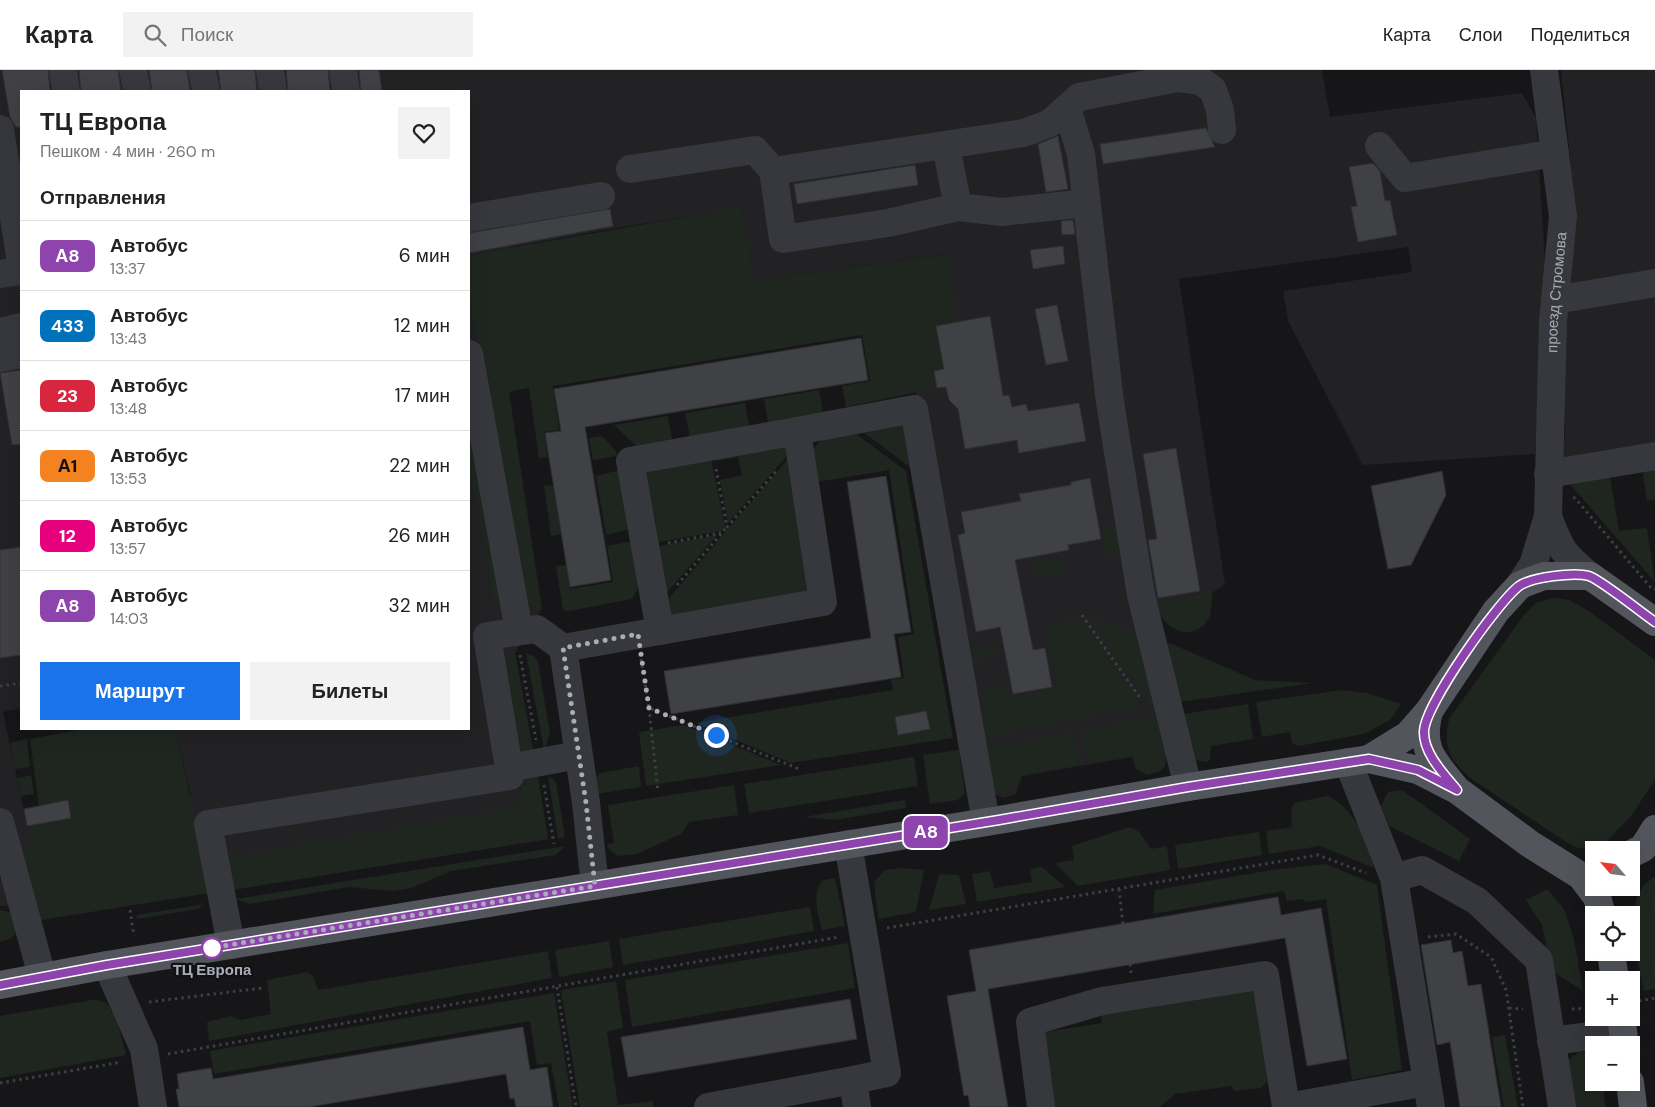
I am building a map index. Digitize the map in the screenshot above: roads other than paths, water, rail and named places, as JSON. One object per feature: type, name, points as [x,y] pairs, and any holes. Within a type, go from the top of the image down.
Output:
[{"type":"main road","points":[[1358,761],[1408,735],[1429,711],[1496,611],[1520,585],[1544,576],[1590,576],[1655,622]]},
{"type":"main road","points":[[1429,711],[1424,732],[1430,752],[1436,766],[1457,790]]},
{"type":"main road","points":[[0,984],[231,944],[986,822],[1188,787],[1358,761],[1418,770],[1457,790],[1530,844],[1581,876],[1597,896],[1600,906]]},
{"type":"main road","points":[[1640,850],[1643,848],[1655,829]]},
{"type":"main road","points":[[1530,844],[1585,862]]},
{"type":"main road","points":[[1631,1091],[1633,1107]]},
{"type":"street","points":[[63,70],[66,90]]},
{"type":"street","points":[[134,70],[137,90]]},
{"type":"street","points":[[202,70],[206,90]]},
{"type":"street","points":[[270,70],[273,90]]},
{"type":"street","points":[[343,70],[346,90]]},
{"type":"street","name":"проезд Стромова","points":[[1544,70],[1563,216],[1554,300],[1548,510]]},
{"type":"street","points":[[773,171],[1024,133],[1050,123],[1079,97],[1178,78],[1201,81],[1213,90],[1220,110],[1222,130]]},
{"type":"street","points":[[1068,108],[1081,154],[1110,402],[1141,596],[1171,709],[1188,787]]},
{"type":"street","points":[[0,129],[20,256]]},
{"type":"street","points":[[946,146],[958,207]]},
{"type":"street","points":[[1379,146],[1405,178],[1555,153]]},
{"type":"street","points":[[630,169],[755,150],[773,171],[783,239],[888,223],[958,207],[1002,212],[1086,203]]},
{"type":"street","points":[[470,218],[601,196]]},
{"type":"street","points":[[0,274],[20,271]]},
{"type":"street","points":[[1554,300],[1655,283]]},
{"type":"street","points":[[0,332],[20,327]]},
{"type":"street","points":[[0,358],[20,354]]},
{"type":"street","points":[[470,360],[519,630]]},
{"type":"street","points":[[651,625],[646,547],[630,461],[711,447],[798,438],[914,409],[986,822]]},
{"type":"street","points":[[563,648],[651,625],[824,602],[798,438]]},
{"type":"street","points":[[1548,474],[1655,456]]},
{"type":"street","points":[[1548,510],[1558,546],[1570,560],[1590,576]]},
{"type":"street","points":[[1520,585],[1533,565],[1548,510]]},
{"type":"street","points":[[231,944],[208,824],[510,776],[487,636],[519,630],[537,629],[563,648],[595,886]]},
{"type":"street","points":[[509,768],[578,755]]},
{"type":"street","points":[[1041,1107],[1030,1022],[1102,1001],[1265,975],[1286,1107],[1429,1094],[1394,878],[1358,761]]},
{"type":"street","points":[[1,831],[10,893],[42,976]]},
{"type":"street","points":[[708,1107],[887,1073],[848,844]]},
{"type":"street","points":[[1394,878],[1422,870],[1477,901],[1540,960],[1562,1107]]},
{"type":"street","points":[[107,965],[144,1049],[153,1107]]},
{"type":"street","points":[[1551,1041],[1623,1031]]},
{"type":"street","points":[[853,1080],[857,1107]]},
{"type":"place","name":"ТЦ Европа","points":[[212,948]]}]
